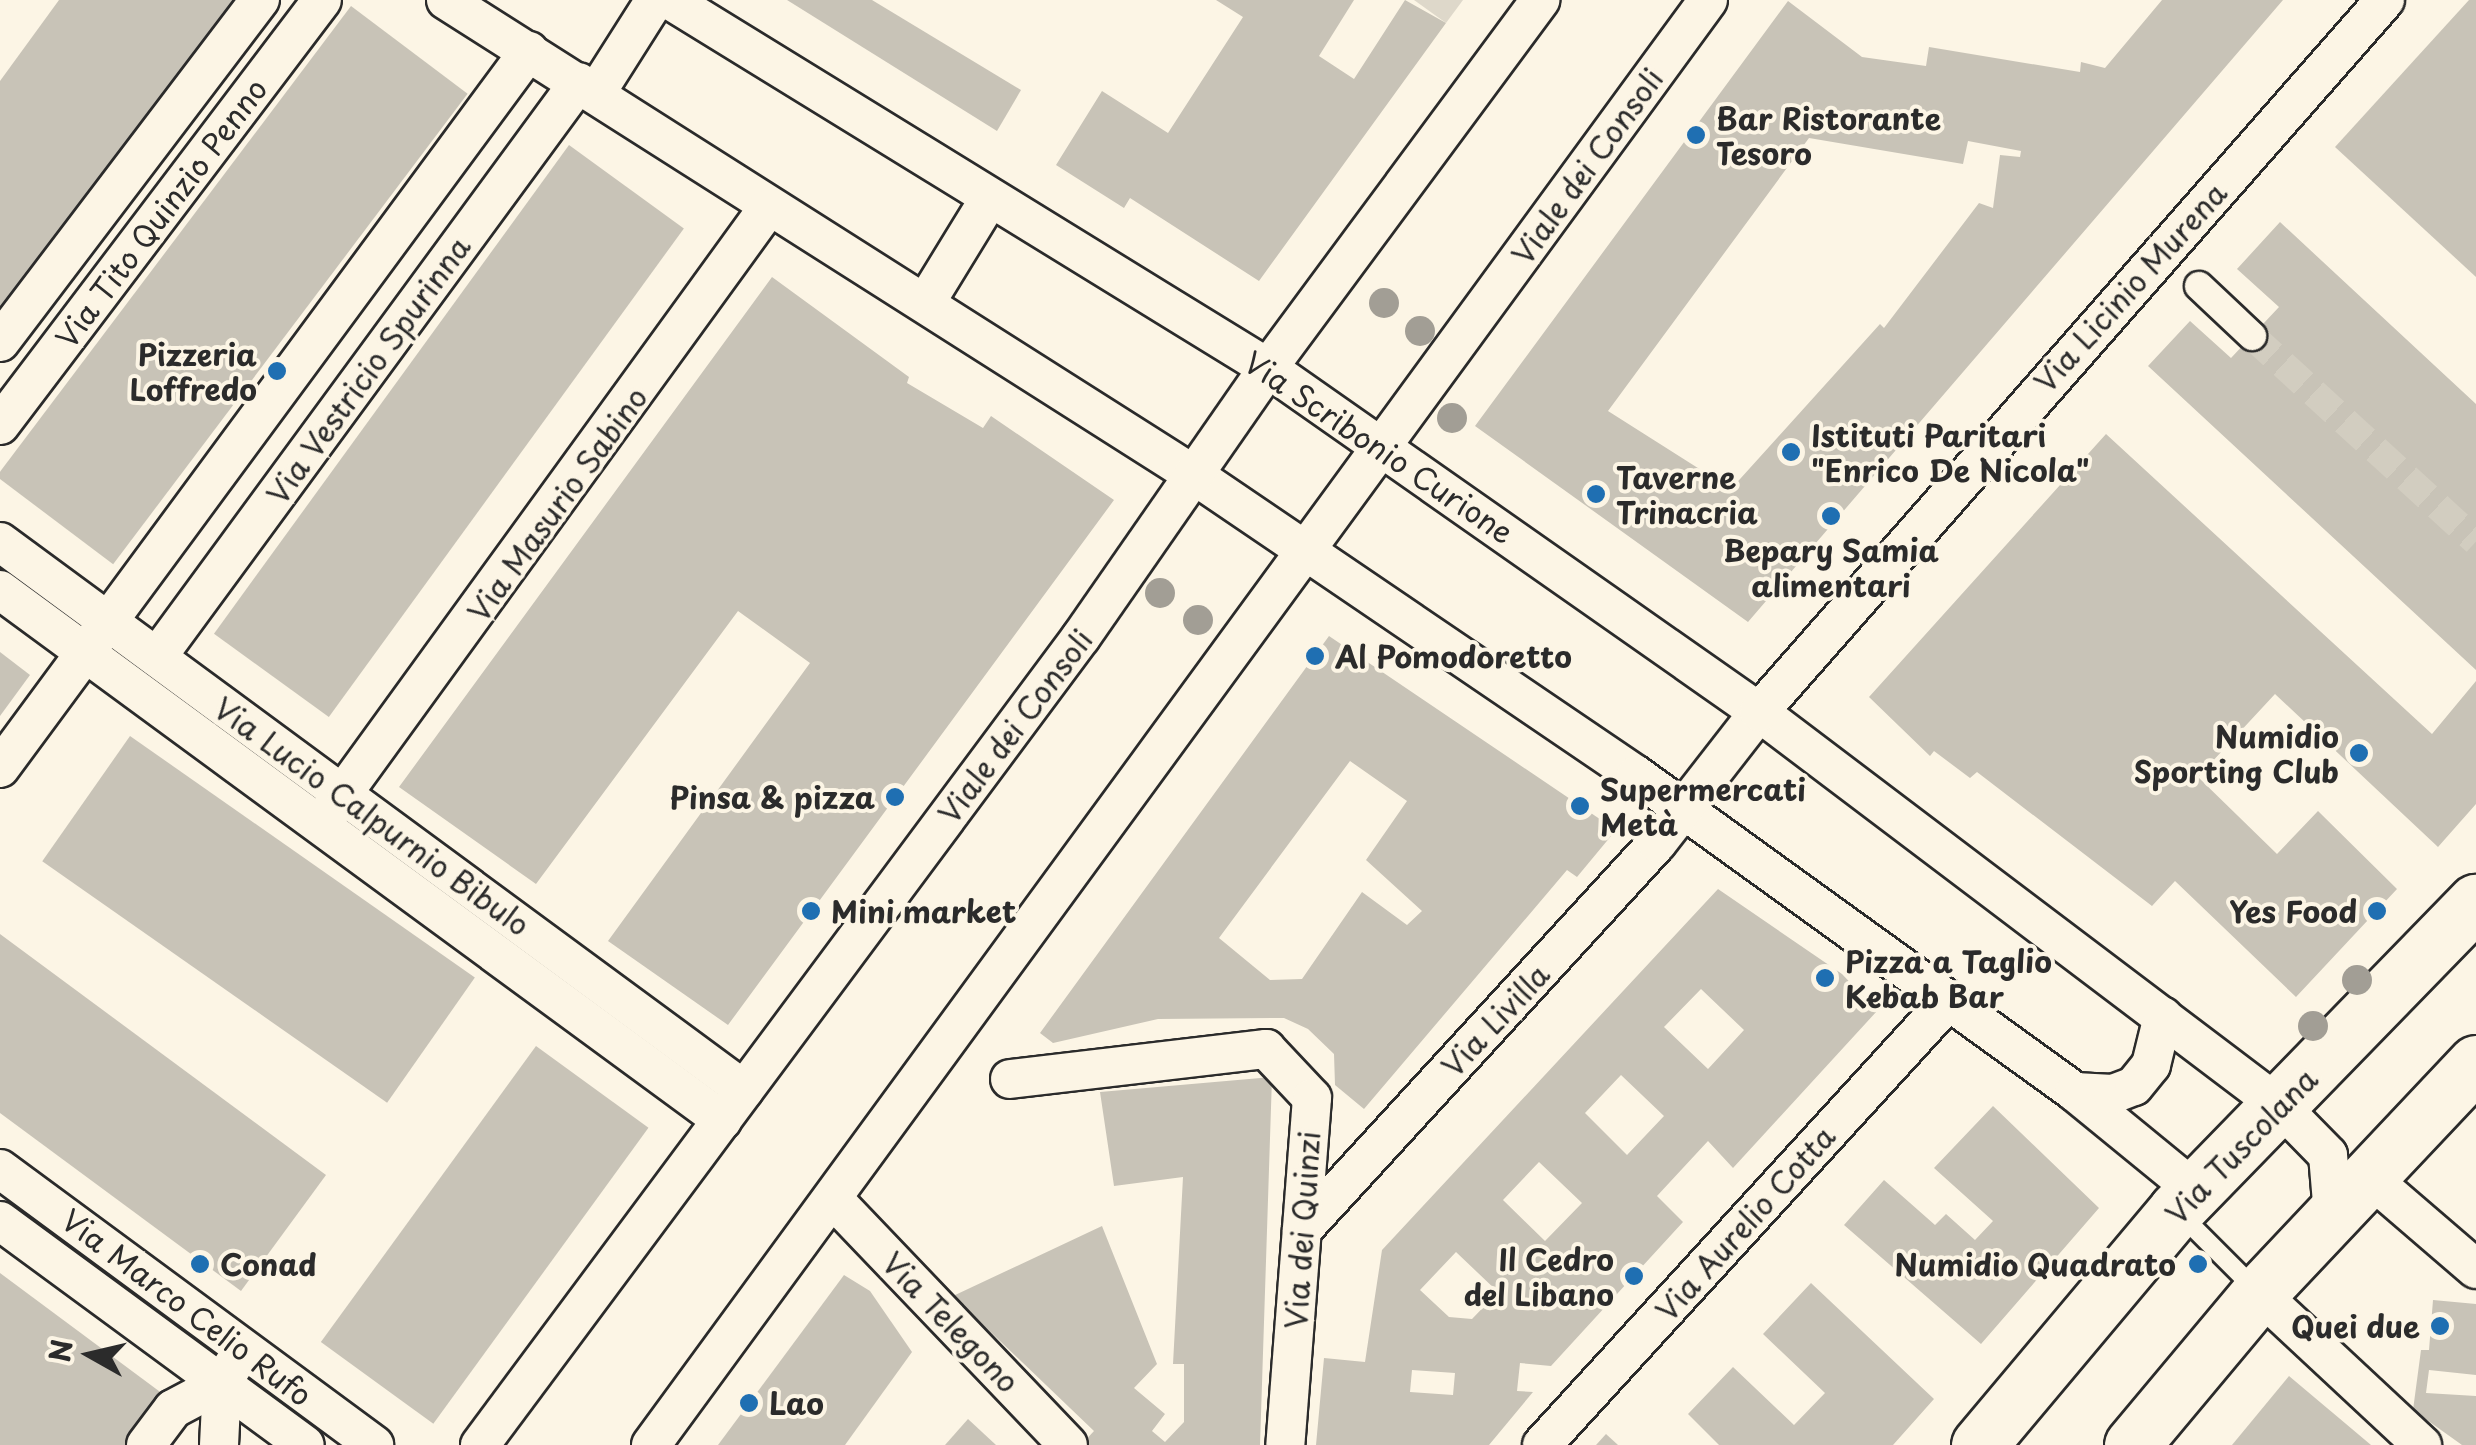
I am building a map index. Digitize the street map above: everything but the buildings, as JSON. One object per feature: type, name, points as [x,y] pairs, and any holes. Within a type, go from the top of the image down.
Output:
[{"type":"main road","name":"Via Tuscolana","points":[[1978,1445],[2186,1200],[2280,1108],[2476,902]]},
{"type":"main road","points":[[2132,1445],[2259,1293],[2476,1063]]},
{"type":"street","name":"Via Tito Quinzio Penno","points":[[0,342],[260,0]]},
{"type":"street","name":"Via Tito Quinzio Penno","points":[[0,425],[322,0]]},
{"type":"street","points":[[446,0],[588,88],[768,209],[926,302],[1194,475],[1686,809],[2075,1092],[2186,1200]]},
{"type":"street","points":[[588,88],[655,0]]},
{"type":"street","name":"Via Scribonio Curione","points":[[670,0],[1268,368],[1382,443],[1758,712],[2163,1016],[2280,1108],[2328,1155],[2351,1196]]},
{"type":"street","name":"Viale dei Consoli","points":[[480,1445],[1540,0]]},
{"type":"street","name":"Viale dei Consoli","points":[[651,1445],[1708,0]]},
{"type":"street","name":"Via Licinio Murena","points":[[1758,712],[2386,0]]},
{"type":"street","name":"Via Vestricio Spurinna","points":[[86,652],[530,51]]},
{"type":"street","name":"Via Vestricio Spurinna","points":[[157,657],[588,88]]},
{"type":"street","points":[[926,302],[988,199]]},
{"type":"street","name":"Via Masurio Sabino","points":[[332,808],[768,209]]},
{"type":"street","points":[[2199,286],[2252,336]]},
{"type":"street","name":"Via Lucio Calpurnio Bibulo","points":[[0,542],[157,657],[332,808]]},
{"type":"street","name":"Via Lucio Calpurnio Bibulo","points":[[0,590],[86,652],[332,808],[733,1105]]},
{"type":"street","points":[[0,768],[86,652]]},
{"type":"street","points":[[1686,809],[1758,712]]},
{"type":"street","name":"Via Livilla","points":[[1302,1230],[1686,809]]},
{"type":"street","name":"Via Aurelio Cotta","points":[[1542,1445],[1949,1000]]},
{"type":"street","points":[[2075,1092],[2114,1094],[2134,1086],[2151,1065],[2163,1016]]},
{"type":"street","name":"Via dei Quinzi","points":[[1010,1079],[1266,1050],[1312,1098],[1285,1445]]},
{"type":"street","name":"Via Marco Celio Rufo","points":[[0,1169],[374,1445]]},
{"type":"street","points":[[2351,1196],[2476,1269]]},
{"type":"street","name":"Via Telegono","points":[[833,1199],[1068,1445]]},
{"type":"street","name":"Via Marco Celio Rufo","points":[[0,1221],[305,1445]]},
{"type":"street","points":[[2259,1293],[2422,1445]]},
{"type":"street","points":[[219,1445],[222,1383],[243,1350]]},
{"type":"street","points":[[146,1445],[172,1409],[222,1383]]},
{"type":"lane","points":[[2186,1200],[2259,1293]]},
{"type":"shaded area","points":[[1414,0],[1463,0],[1446,23]]},
{"type":"tunnel","points":[[2252,336],[2476,541]]},
{"type":"place","name":"Bar Ristorante Tesoro","points":[[1696,135]]},
{"type":"place","name":"Pizzeria Loffredo","points":[[277,371]]},
{"type":"place","name":"Istituti Paritari \"Enrico De Nicola\"","points":[[1791,452]]},
{"type":"place","name":"Taverne Trinacria","points":[[1596,494]]},
{"type":"place","name":"Bepary Samia alimentari","points":[[1831,516]]},
{"type":"place","name":"Al Pomodoretto","points":[[1315,656]]},
{"type":"place","name":"Numidio Sporting Club","points":[[2359,753]]},
{"type":"place","name":"Pinsa & pizza","points":[[895,797]]},
{"type":"place","name":"Supermercati Metà","points":[[1580,806]]},
{"type":"place","name":"Mini market","points":[[811,911]]},
{"type":"place","name":"Yes Food","points":[[2377,911]]},
{"type":"place","name":"Pizza a Taglio Kebab Bar","points":[[1825,978]]},
{"type":"place","name":"Conad","points":[[200,1264]]},
{"type":"place","name":"Numidio Quadrato","points":[[2198,1264]]},
{"type":"place","name":"Il Cedro del Libano","points":[[1634,1276]]},
{"type":"place","name":"Quei due","points":[[2440,1326]]},
{"type":"place","name":"Lao","points":[[749,1403]]}]
